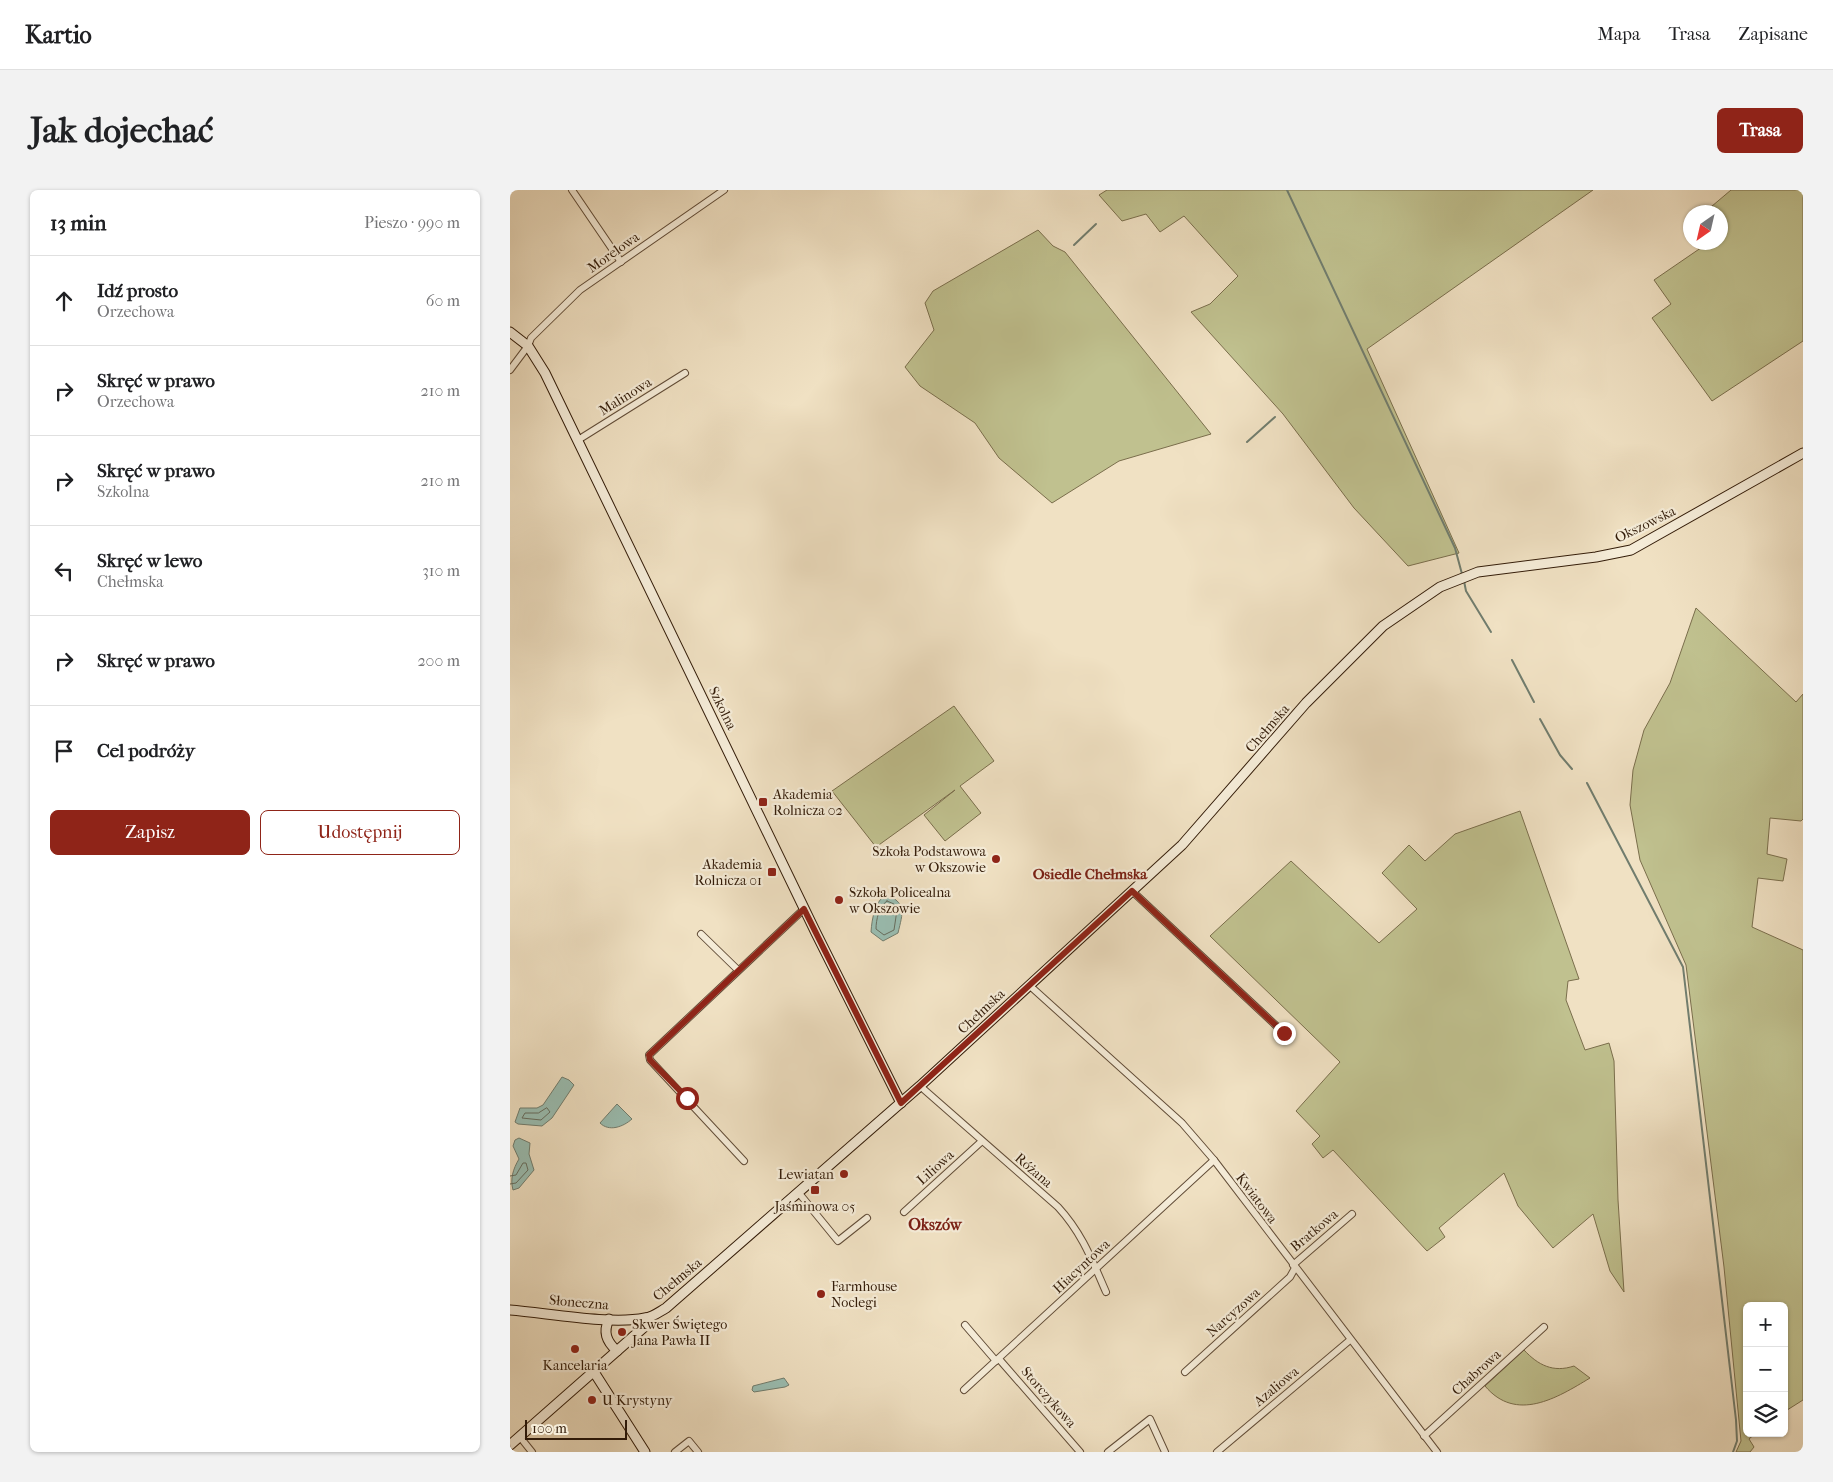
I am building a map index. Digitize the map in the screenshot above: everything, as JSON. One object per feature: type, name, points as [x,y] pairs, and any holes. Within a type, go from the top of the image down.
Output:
[{"type":"main road","name":"Szkolna","points":[[510,332],[528,346],[545,373],[804,909],[901,1103]]},
{"type":"main road","name":"Okszowska","points":[[1454,580],[1468,575],[1606,556],[1631,550],[1803,453]]},
{"type":"main road","name":"Chełmska","points":[[510,1445],[643,1328],[646,1318],[666,1308],[901,1103],[1132,891],[1199,828],[1306,703],[1362,645],[1391,619],[1429,593],[1454,580]]},
{"type":"main road","name":"Słoneczna","points":[[510,1310],[609,1319],[646,1318]]},
{"type":"main road","points":[[609,1319],[605,1327],[606,1337],[617,1351]]},
{"type":"main road","points":[[594,1372],[645,1452]]},
{"type":"street","points":[[572,190],[621,262]]},
{"type":"street","name":"Morelowa","points":[[510,370],[528,346],[531,338],[580,290],[724,190]]},
{"type":"street","name":"Malinowa","points":[[578,440],[685,373]]},
{"type":"street","points":[[1132,891],[1284,1033]]},
{"type":"street","points":[[744,1161],[650,1060],[649,1055],[804,909]]},
{"type":"street","points":[[701,934],[738,970]]},
{"type":"street","name":"Kwiatowa","points":[[1029,985],[1182,1123],[1214,1160],[1437,1452]]},
{"type":"street","name":"Różana","points":[[920,1086],[1071,1221],[1080,1234],[1106,1292]]},
{"type":"street","name":"Liliowa","points":[[904,1212],[982,1141]]},
{"type":"street","name":"Hiacyntowa","points":[[964,1390],[1214,1160]]},
{"type":"street","points":[[798,1192],[838,1241],[867,1218]]},
{"type":"street","name":"Bratkowa","points":[[1294,1267],[1352,1214]]},
{"type":"street","name":"Narcyzowa","points":[[1185,1372],[1290,1277],[1294,1267]]},
{"type":"street","name":"Storczykowa","points":[[965,1325],[1080,1452]]},
{"type":"street","name":"Chabrowa","points":[[1424,1436],[1544,1327]]},
{"type":"street","name":"Azaliowa","points":[[1218,1452],[1350,1340]]},
{"type":"street","points":[[1108,1452],[1150,1419],[1165,1452]]},
{"type":"street","points":[[520,1437],[532,1452]]},
{"type":"street","points":[[675,1452],[689,1440],[698,1452]]},
{"type":"green space","points":[[1107,190],[1593,190],[1367,349],[1459,553],[1408,566],[1354,508],[1283,414],[1191,312],[1210,304],[1238,276],[1184,216],[1160,232],[1146,214],[1122,221],[1099,195]]},
{"type":"green space","points":[[1731,190],[1803,190],[1803,341],[1712,401],[1652,318],[1671,304],[1654,280],[1698,250],[1728,250],[1728,205],[1713,205]]},
{"type":"green space","points":[[1038,230],[1053,246],[1065,252],[1211,434],[1119,461],[1052,503],[999,458],[975,423],[920,386],[905,367],[934,330],[925,303],[933,291]]},
{"type":"green space","points":[[1696,608],[1796,702],[1803,694],[1803,819],[1801,821],[1770,818],[1767,854],[1787,859],[1783,881],[1758,878],[1752,927],[1803,950],[1803,1400],[1788,1409],[1788,1302],[1743,1302],[1743,1437],[1751,1437],[1749,1439],[1754,1447],[1750,1452],[1736,1452],[1741,1441],[1724,1267],[1686,965],[1640,860],[1630,805],[1633,770],[1644,730],[1670,683]]},
{"type":"green space","points":[[954,706],[994,761],[960,786],[981,813],[945,841],[924,815],[955,790],[876,847],[832,791]]},
{"type":"green space","points":[[1520,811],[1579,979],[1568,981],[1566,1000],[1585,1050],[1609,1043],[1614,1061],[1618,1200],[1624,1292],[1610,1271],[1593,1214],[1553,1248],[1518,1206],[1504,1173],[1439,1228],[1445,1237],[1427,1251],[1333,1150],[1323,1158],[1312,1144],[1320,1136],[1296,1111],[1340,1062],[1210,936],[1291,861],[1379,943],[1417,909],[1382,873],[1409,845],[1425,861],[1455,834]]},
{"type":"green space","points":[[1524,1350],[1540,1364],[1559,1369],[1574,1366],[1590,1378],[1550,1399],[1523,1405],[1510,1403],[1497,1397],[1485,1386]]},
{"type":"water","points":[[885,894],[897,901],[902,909],[902,914],[898,933],[883,941],[871,932],[875,911]]},
{"type":"water","points":[[562,1077],[574,1085],[552,1118],[542,1126],[518,1124],[515,1122],[520,1108],[537,1108],[543,1105]]},
{"type":"water","points":[[617,1104],[632,1119],[612,1128],[604,1126],[600,1123]]},
{"type":"water","points":[[519,1138],[530,1143],[529,1154],[534,1170],[519,1188],[513,1190],[513,1174],[519,1159],[513,1146],[515,1140]]},
{"type":"water","points":[[784,1378],[789,1385],[785,1387],[754,1392],[752,1390],[753,1386]]},
{"type":"waterway","points":[[1287,190],[1455,548],[1462,574]]},
{"type":"waterway","points":[[1074,245],[1096,224]]},
{"type":"waterway","points":[[1247,442],[1275,417]]},
{"type":"waterway","points":[[1464,581],[1466,591],[1491,632]]},
{"type":"waterway","points":[[1512,660],[1534,702]]},
{"type":"waterway","points":[[1540,719],[1560,755],[1572,769]]},
{"type":"waterway","points":[[1587,783],[1683,967],[1736,1420],[1737,1441],[1733,1452]]},
{"type":"place","name":"Akademia Rolnicza 02","points":[[763,802]]},
{"type":"place","name":"Szkoła Podstawowa w Okszowie","points":[[996,859]]},
{"type":"place","name":"Akademia Rolnicza 01","points":[[772,872]]},
{"type":"place","name":"Szkoła Policealna w Okszowie","points":[[839,900]]},
{"type":"place","name":"Lewiatan","points":[[844,1174]]},
{"type":"place","name":"Jaśminowa 05","points":[[815,1190]]},
{"type":"place","name":"Farmhouse Noclegi","points":[[821,1294]]},
{"type":"place","name":"Skwer Świętego Jana Pawła II","points":[[622,1332]]},
{"type":"place","name":"Kancelaria","points":[[575,1349]]},
{"type":"place","name":"U Krystyny","points":[[592,1400]]},
{"type":"district","name":"Osiedle Chełmska","points":[[1090,874]]},
{"type":"district","name":"Okszów","points":[[935,1224]]},
{"type":"route","points":[[687,1098],[650,1060],[649,1055],[804,909],[901,1103],[1132,891],[1284,1033]]}]
